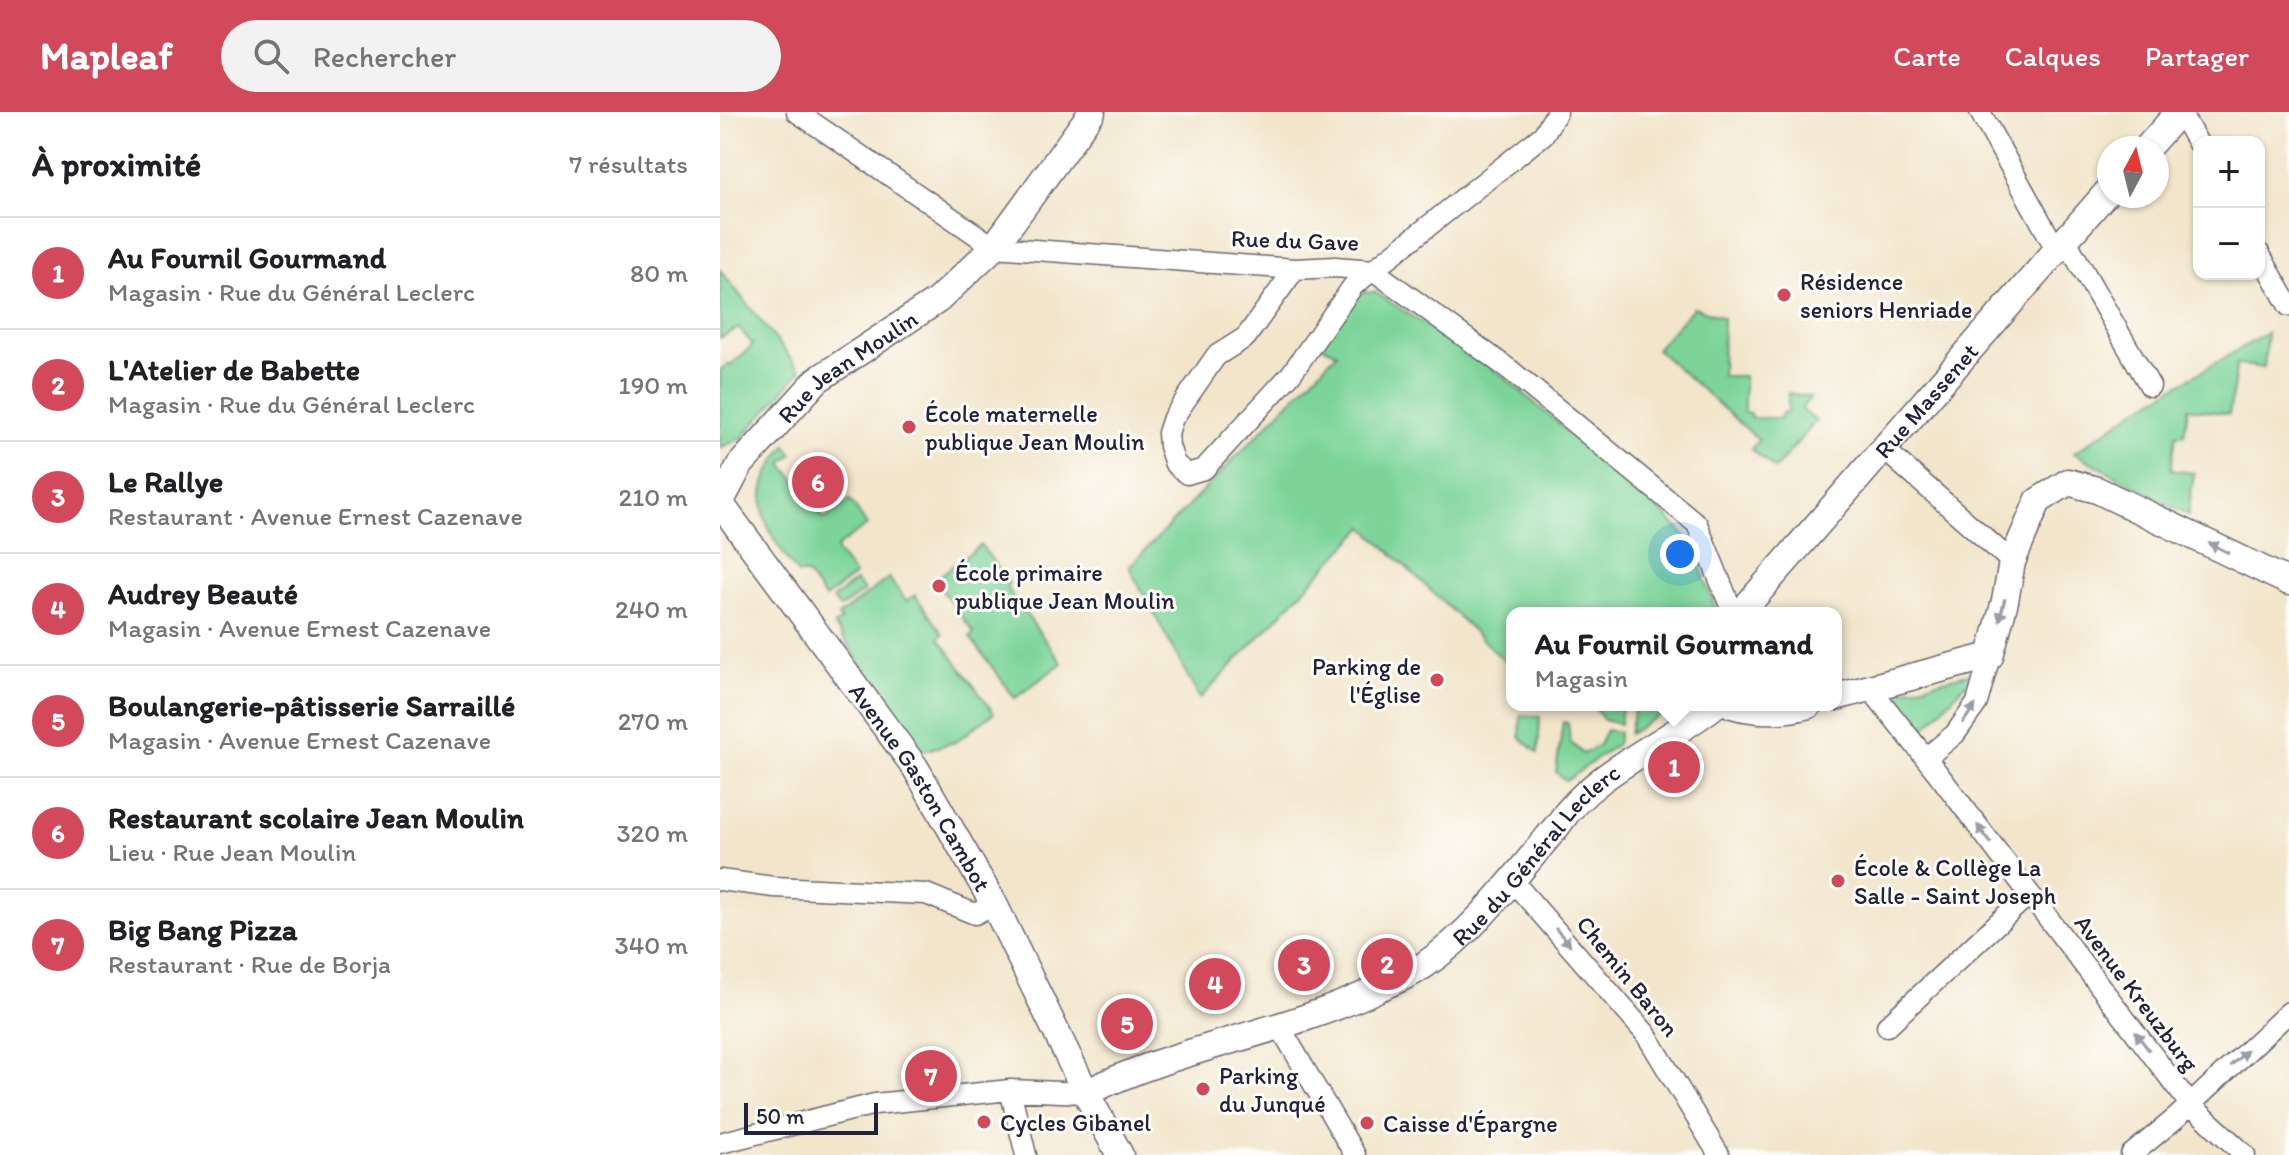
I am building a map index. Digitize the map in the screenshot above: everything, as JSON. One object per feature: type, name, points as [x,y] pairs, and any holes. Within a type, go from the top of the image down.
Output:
[{"type":"street","points":[[797,112],[994,247]]},
{"type":"street","name":"Rue Jean Moulin","points":[[720,503],[740,465],[817,380],[938,300],[994,247],[1092,112]]},
{"type":"street","points":[[1295,269],[1246,337],[1216,356],[1173,418],[1168,433],[1169,446],[1175,464],[1187,474],[1204,469],[1281,385],[1353,286],[1543,135],[1557,112]]},
{"type":"street","points":[[1980,112],[2150,386]]},
{"type":"street","points":[[2158,136],[2180,112],[2194,136]]},
{"type":"street","name":"Rue Massenet","points":[[1747,607],[2097,204]]},
{"type":"street","name":"Rue du Gave","points":[[994,247],[1295,269],[1335,267],[1373,270],[1510,370],[1697,524],[1731,607]]},
{"type":"street","points":[[2265,264],[2289,306]]},
{"type":"street","points":[[1885,450],[2012,562]]},
{"type":"street","points":[[1926,758],[1955,734],[1977,703],[2005,601],[2012,562],[2038,501],[2068,482],[2097,490],[2289,582]]},
{"type":"street","name":"Avenue Gaston Cambot","points":[[720,503],[915,767],[994,904],[1086,1093],[1120,1155]]},
{"type":"street","points":[[1842,695],[1990,656]]},
{"type":"street","name":"Avenue Kreuzburg","points":[[1869,687],[2189,1103],[2245,1155]]},
{"type":"street","name":"Rue du Général Leclerc","points":[[1086,1093],[1125,1075],[1280,1027],[1356,999],[1423,967],[1472,925],[1567,811],[1616,770],[1707,711]]},
{"type":"street","name":"Chemin Baron","points":[[1511,879],[1646,1034],[1719,1155]]},
{"type":"street","points":[[720,880],[774,887],[926,894],[975,914],[994,904]]},
{"type":"street","points":[[1887,1026],[2029,894]]},
{"type":"street","points":[[2131,1155],[2176,1118],[2289,1012]]},
{"type":"street","points":[[1280,1027],[1355,1155]]},
{"type":"street","points":[[720,1143],[875,1104],[1010,1090],[1086,1093]]},
{"type":"street","points":[[1010,1090],[1026,1155]]},
{"type":"green space","points":[[720,270],[801,371],[742,438],[720,448],[720,370],[728,364],[730,366],[753,345],[739,328],[720,338]]},
{"type":"green space","points":[[1375,292],[1503,376],[1666,516],[1691,542],[1715,607],[1506,607],[1506,662],[1364,527],[1200,699],[1129,567],[1337,353],[1321,345],[1356,293]]},
{"type":"green space","points":[[1694,307],[1723,318],[1722,376],[1744,376],[1744,412],[1750,413],[1750,418],[1781,418],[1782,413],[1788,412],[1788,393],[1811,397],[1801,409],[1816,421],[1775,469],[1751,449],[1759,440],[1656,349]]},
{"type":"green space","points":[[2267,333],[2264,368],[2237,364],[2229,414],[2188,408],[2184,435],[2176,435],[2171,470],[2194,473],[2188,515],[2074,453],[2137,409]]},
{"type":"green space","points":[[786,445],[793,454],[782,463],[824,519],[850,500],[867,525],[837,547],[837,552],[855,575],[825,598],[807,574],[798,574],[776,541],[764,512],[766,481]]},
{"type":"green space","points":[[981,545],[1009,583],[1006,587],[1062,663],[1015,698],[970,637],[974,633],[934,580]]},
{"type":"green space","points":[[889,578],[906,601],[915,595],[943,634],[939,638],[994,713],[955,742],[923,751],[834,625],[841,621],[838,616]]},
{"type":"green space","points":[[856,581],[864,591],[840,608],[832,599]]},
{"type":"green space","points":[[1975,672],[1972,690],[1965,684],[1918,736],[1887,694]]},
{"type":"green space","points":[[1597,711],[1621,711],[1620,724],[1604,720]]},
{"type":"green space","points":[[1634,711],[1666,711],[1629,734]]},
{"type":"green space","points":[[1521,715],[1540,717],[1538,753],[1520,737]]},
{"type":"green space","points":[[1563,722],[1568,723],[1570,742],[1583,754],[1599,745],[1606,730],[1619,732],[1617,744],[1566,781],[1556,772]]},
{"type":"place","name":"Résidence seniors Henriade","points":[[1784,295]]},
{"type":"place","name":"École maternelle publique Jean Moulin","points":[[909,427]]},
{"type":"place","name":"Restaurant scolaire Jean Moulin","points":[[818,482]]},
{"type":"place","name":"École primaire publique Jean Moulin","points":[[939,586]]},
{"type":"place","name":"Parking de l'Église","points":[[1437,680]]},
{"type":"place","name":"Au Fournil Gourmand","points":[[1674,767]]},
{"type":"place","name":"École & Collège La Salle - Saint Joseph","points":[[1838,881]]},
{"type":"place","name":"L'Atelier de Babette","points":[[1387,964]]},
{"type":"place","name":"Le Rallye","points":[[1304,965]]},
{"type":"place","name":"Audrey Beauté","points":[[1215,984]]},
{"type":"place","name":"Boulangerie-pâtisserie Sarraillé","points":[[1127,1024]]},
{"type":"place","name":"Big Bang Pizza","points":[[931,1076]]},
{"type":"place","name":"Parking du Junqué","points":[[1203,1089]]},
{"type":"place","name":"Cycles Gibanel","points":[[984,1122]]},
{"type":"place","name":"Caisse d'Épargne","points":[[1367,1123]]}]
